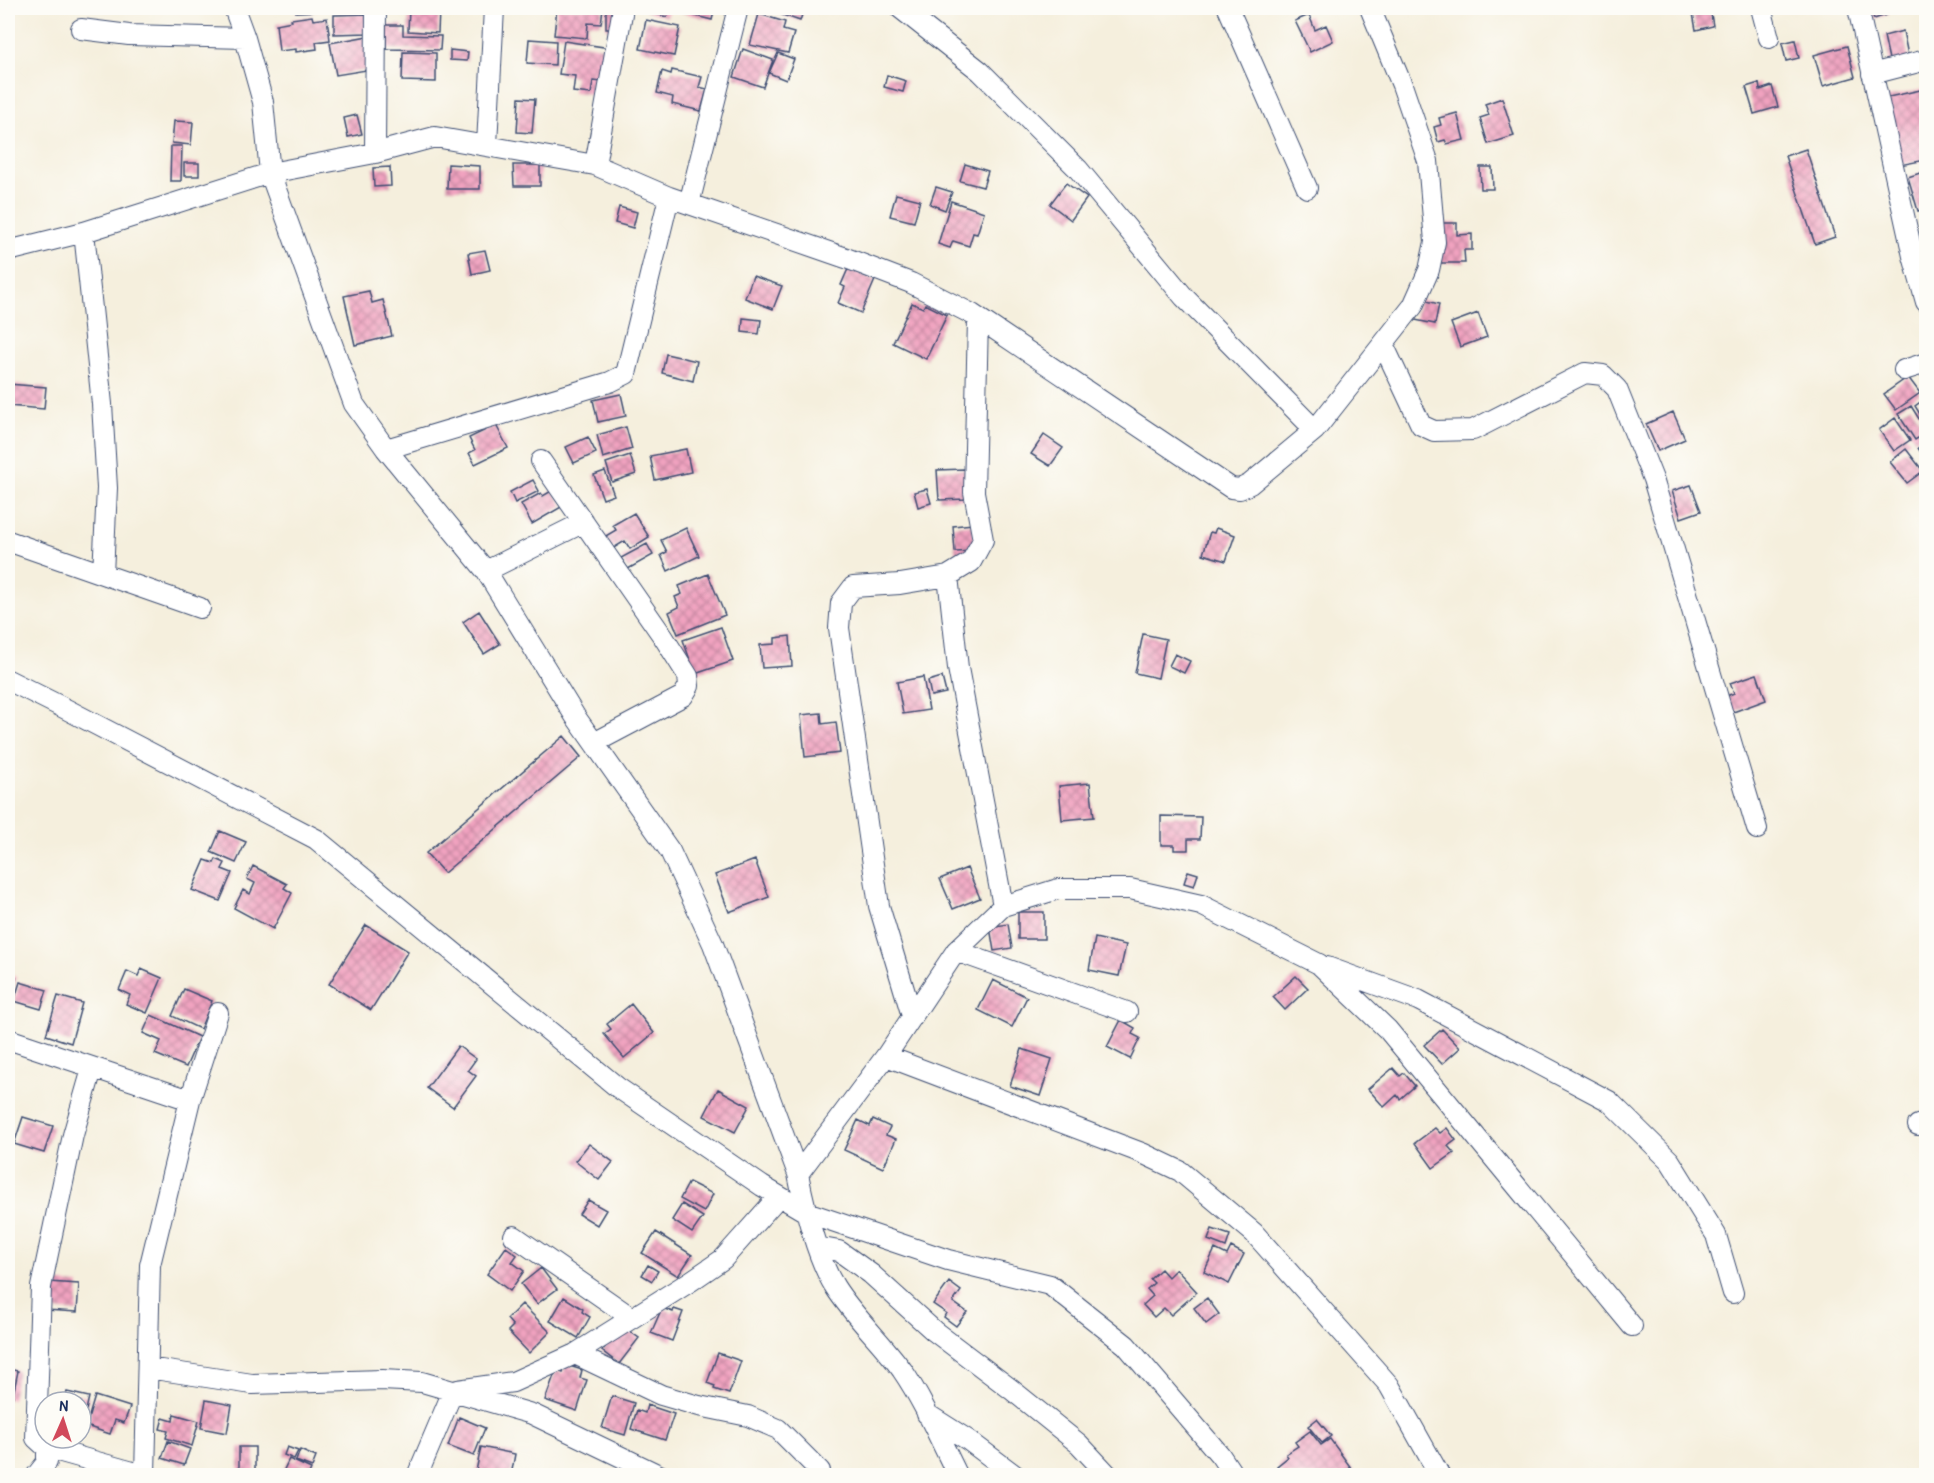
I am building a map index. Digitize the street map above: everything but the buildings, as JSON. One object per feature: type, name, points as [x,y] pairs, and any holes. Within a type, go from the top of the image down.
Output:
[{"type":"street","points":[[234,8],[245,38],[262,102],[270,173],[354,404],[386,449],[486,571],[575,716],[670,851],[713,944],[798,1174],[806,1212],[817,1247],[835,1286],[902,1371],[927,1414],[958,1476]]},
{"type":"street","points":[[375,153],[376,8]]},
{"type":"street","points":[[487,145],[494,8]]},
{"type":"street","points":[[596,165],[623,8]]},
{"type":"street","points":[[689,204],[738,8]]},
{"type":"street","points":[[900,8],[980,71],[1078,169],[1184,297],[1315,430]]},
{"type":"street","points":[[1228,8],[1307,188]]},
{"type":"street","points":[[8,251],[84,232],[270,173],[375,153],[435,137],[596,165],[669,197],[911,283],[1015,342],[1231,488],[1240,489],[1250,484],[1315,430],[1413,306],[1429,270],[1435,242],[1428,161],[1402,85],[1370,8]]},
{"type":"street","points":[[1761,8],[1769,38]]},
{"type":"street","points":[[1858,8],[1872,74],[1920,254],[1926,302]]},
{"type":"street","points":[[81,29],[129,35],[245,38]]},
{"type":"street","points":[[1872,74],[1926,60]]},
{"type":"street","points":[[386,449],[610,382],[626,374],[669,197]]},
{"type":"street","points":[[84,232],[102,404],[107,488],[103,574]]},
{"type":"street","points":[[912,1016],[879,906],[839,628],[840,611],[841,603],[853,587],[900,584],[948,576],[970,562],[983,540],[974,492],[978,319]]},
{"type":"street","points":[[1383,344],[1421,425],[1434,431],[1473,430],[1585,373],[1603,375],[1617,389],[1653,479],[1757,829]]},
{"type":"street","points":[[1904,370],[1926,363]]},
{"type":"street","points":[[541,461],[688,676],[689,686],[683,696],[594,743]]},
{"type":"street","points":[[486,571],[582,523]]},
{"type":"street","points":[[8,541],[200,608]]},
{"type":"street","points":[[948,576],[958,668],[1004,906]]},
{"type":"street","points":[[8,680],[316,839],[617,1088],[806,1212],[948,1260],[1050,1285],[1126,1345],[1221,1455],[1234,1476]]},
{"type":"street","points":[[798,1174],[886,1056],[956,951],[1004,906],[1058,889],[1130,889],[1201,905],[1319,964],[1418,1000],[1609,1101],[1670,1161],[1716,1235],[1733,1293]]},
{"type":"street","points":[[956,951],[1127,1012]]},
{"type":"street","points":[[1319,964],[1388,1030],[1632,1326]]},
{"type":"street","points":[[54,1450],[146,1475],[150,1265],[190,1100],[218,1013]]},
{"type":"street","points":[[8,1040],[190,1100]]},
{"type":"street","points":[[886,1056],[1142,1154],[1180,1171],[1254,1233],[1389,1385],[1440,1476]]},
{"type":"street","points":[[38,1390],[41,1287],[73,1135],[92,1069]]},
{"type":"street","points":[[453,1391],[513,1382],[575,1354],[692,1281],[723,1258],[779,1196]]},
{"type":"street","points":[[514,1236],[632,1318]]},
{"type":"street","points":[[817,1247],[839,1251],[871,1274],[934,1331],[1079,1444],[1109,1476]]},
{"type":"street","points":[[575,1354],[661,1395],[748,1416],[778,1430],[820,1471]]},
{"type":"street","points":[[148,1368],[252,1384],[382,1380],[422,1382],[532,1414],[661,1476]]},
{"type":"street","points":[[417,1476],[453,1391]]},
{"type":"street","points":[[927,1414],[968,1440],[1016,1476]]},
{"type":"street","points":[[36,1476],[47,1462],[47,1450]]}]
